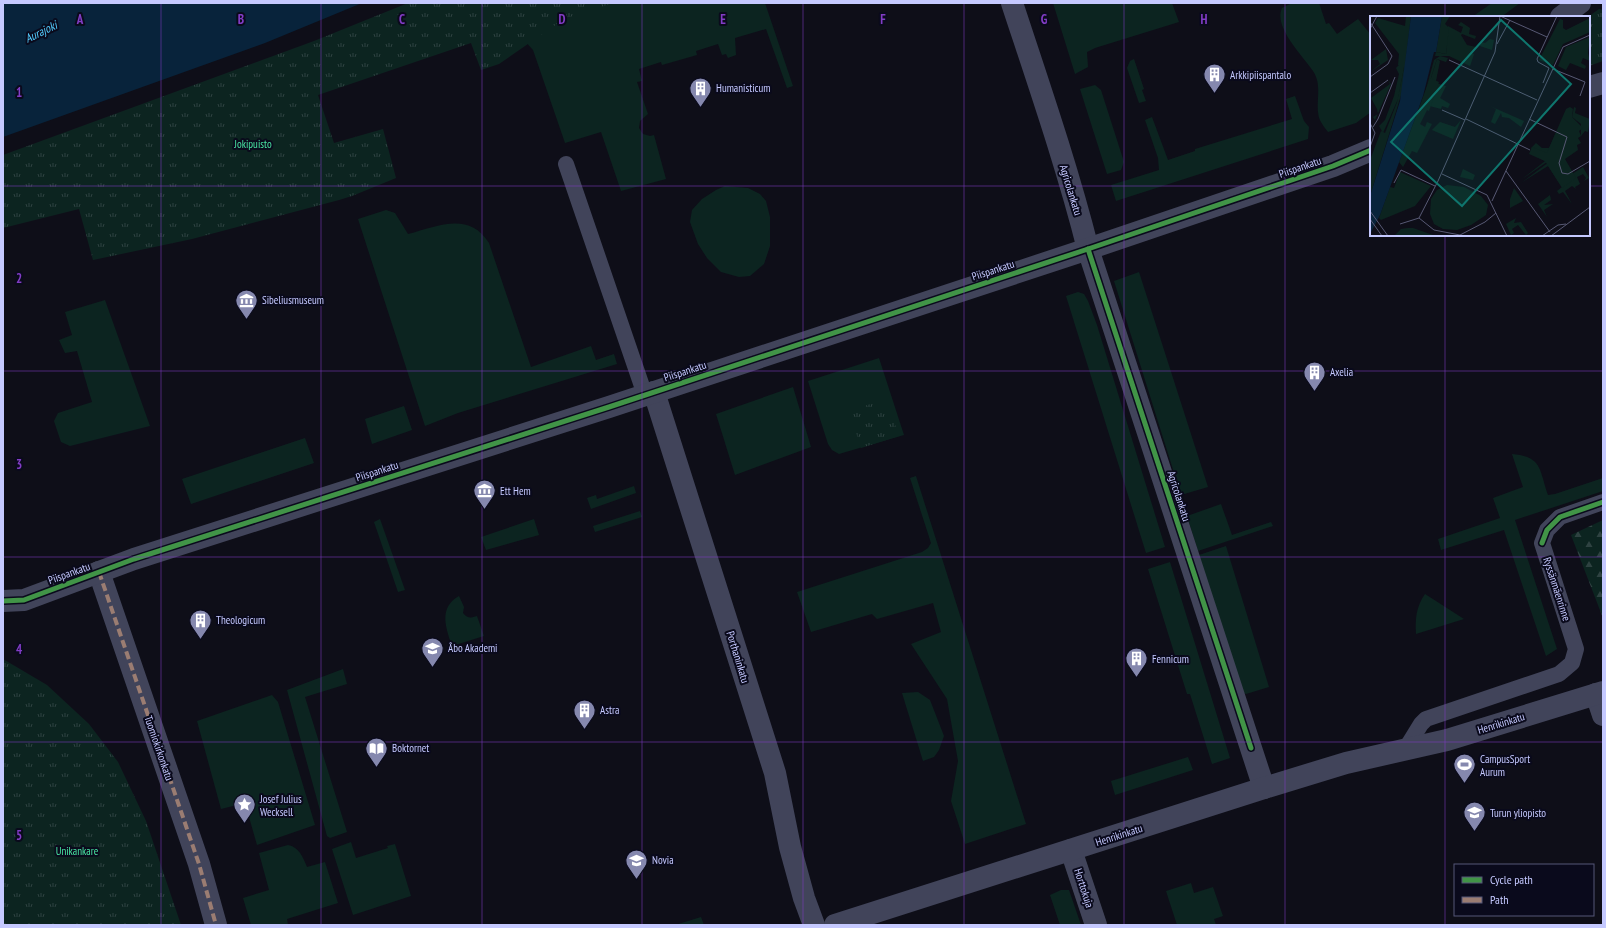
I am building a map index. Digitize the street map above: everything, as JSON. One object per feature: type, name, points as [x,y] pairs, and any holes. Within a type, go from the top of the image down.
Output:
[{"type":"street","name":"Agricolankatu","points":[[1012,3],[1048,114],[1088,249],[1264,788]]},
{"type":"street","points":[[1562,16],[1580,3]]},
{"type":"street","points":[[1590,88],[1603,83]]},
{"type":"street","name":"Piispankatu","points":[[3,601],[24,600],[195,539],[649,393],[1088,249],[1333,166],[1370,150]]},
{"type":"street","name":"Porthaninkatu","points":[[649,393],[775,773],[790,847],[804,898],[814,925]]},
{"type":"street","name":"Tuomiokirkonkatu","points":[[99,572],[199,864],[216,925]]},
{"type":"street","points":[[1599,693],[1603,715]]},
{"type":"street","name":"Henrikinkatu","points":[[835,925],[1346,763],[1447,740],[1599,693]]},
{"type":"street","name":"Horttokuja","points":[[1071,850],[1096,925]]},
{"type":"lane","points":[[566,164],[649,393]]},
{"type":"lane","name":"Ryssänmäenrinne","points":[[1405,750],[1421,724],[1426,719],[1559,674],[1572,663],[1576,649],[1542,543],[1547,530],[1560,517],[1603,502]]},
{"type":"green space","name":"Jokipuisto","points":[[408,3],[613,3],[564,19],[499,64],[481,70],[471,43],[318,95],[334,143],[383,129],[396,178],[352,196],[192,239],[93,260],[79,209],[3,228],[3,155],[314,41]]},
{"type":"green space","points":[[474,3],[765,3],[793,86],[787,88],[766,29],[735,38],[736,55],[728,58],[726,54],[722,55],[718,44],[696,51],[697,55],[662,65],[661,62],[639,69],[642,81],[637,82],[648,114],[640,121],[639,128],[643,134],[650,136],[654,135],[666,179],[621,191],[601,132],[565,143],[533,50],[524,40]]},
{"type":"green space","points":[[1053,3],[1172,3],[1179,22],[1095,48],[1087,52],[1088,67],[1075,74]]},
{"type":"green space","points":[[1292,3],[1319,3],[1326,24],[1329,23],[1337,34],[1358,19],[1370,34],[1370,113],[1356,123],[1328,132],[1319,116],[1318,84],[1316,77],[1285,32],[1280,16],[1282,8]]},
{"type":"green space","points":[[1492,3],[1520,3],[1502,16],[1473,16]]},
{"type":"green space","points":[[1599,9],[1603,10],[1603,61],[1590,66],[1590,16]]},
{"type":"green space","points":[[1134,59],[1144,89],[1142,90],[1146,101],[1139,103],[1127,68],[1130,61]]},
{"type":"green space","points":[[1095,85],[1101,90],[1124,162],[1121,170],[1107,174],[1080,89]]},
{"type":"green space","points":[[1295,96],[1304,121],[1309,127],[1308,139],[1116,201],[1111,185],[1159,170],[1158,158],[1145,120],[1152,117],[1168,160],[1195,151],[1195,149],[1292,119],[1286,99]]},
{"type":"green space","points":[[725,186],[748,188],[760,194],[766,201],[770,217],[770,246],[764,264],[750,276],[739,277],[721,272],[707,258],[698,244],[690,222],[692,210],[702,199]]},
{"type":"green space","points":[[386,210],[395,213],[408,234],[442,225],[452,224],[462,224],[472,227],[481,233],[489,243],[531,367],[591,346],[596,360],[614,354],[617,364],[458,413],[425,426],[358,219]]},
{"type":"green space","points":[[1139,272],[1208,487],[1181,495],[1114,281]]},
{"type":"green space","points":[[1078,292],[1084,294],[1097,325],[1165,547],[1146,553],[1066,296]]},
{"type":"green space","points":[[105,300],[150,426],[70,446],[61,442],[54,421],[58,413],[92,402],[77,351],[65,353],[59,340],[72,335],[65,312]]},
{"type":"green space","points":[[879,358],[904,435],[839,454],[832,450],[828,444],[808,381]]},
{"type":"green space","points":[[793,387],[811,447],[735,475],[716,414]]},
{"type":"green space","points":[[886,399],[899,436],[861,448],[849,411]]},
{"type":"green space","points":[[404,406],[412,430],[372,444],[365,419]]},
{"type":"green space","points":[[305,438],[314,463],[191,504],[182,479]]},
{"type":"green space","points":[[1512,454],[1529,458],[1535,462],[1541,472],[1548,495],[1603,478],[1603,491],[1515,520],[1557,649],[1546,656],[1504,530],[1441,550],[1438,539],[1500,518],[1493,498],[1523,487]]},
{"type":"green space","points":[[916,476],[1026,824],[965,844],[951,801],[958,761],[947,699],[911,644],[941,632],[933,603],[877,619],[872,614],[811,632],[797,592],[922,552],[928,548],[931,543],[910,478]]},
{"type":"green space","points":[[634,486],[636,493],[591,509],[587,498],[596,495],[597,499]]},
{"type":"green space","points":[[1221,504],[1232,535],[1271,522],[1273,526],[1198,551],[1187,516]]},
{"type":"green space","points":[[640,511],[642,517],[595,532],[593,526]]},
{"type":"green space","points":[[380,519],[405,590],[398,592],[374,522]]},
{"type":"green space","points":[[534,519],[539,535],[486,550],[481,537]]},
{"type":"green space","points":[[1603,520],[1603,618],[1571,535]]},
{"type":"green space","points":[[1226,546],[1269,687],[1246,694],[1242,692],[1199,555]]},
{"type":"green space","points":[[1170,562],[1230,758],[1212,764],[1190,694],[1187,694],[1148,569]]},
{"type":"green space","points":[[1425,594],[1464,619],[1416,634],[1417,613]]},
{"type":"green space","points":[[459,596],[464,607],[463,613],[470,618],[477,616],[484,636],[452,646],[445,619],[448,606]]},
{"type":"green space","name":"Unikankare","points":[[3,659],[47,685],[89,724],[118,762],[146,821],[181,925],[3,925]]},
{"type":"green space","points":[[343,669],[347,684],[305,697],[347,832],[330,838],[327,836],[287,690]]},
{"type":"green space","points":[[918,692],[930,700],[944,736],[939,750],[934,757],[923,761],[902,693]]},
{"type":"green space","points":[[272,695],[278,702],[315,825],[257,845],[245,803],[221,809],[197,721]]},
{"type":"green space","points":[[1188,757],[1193,770],[1115,795],[1111,781]]},
{"type":"green space","points":[[351,842],[356,858],[388,848],[387,846],[395,844],[411,896],[353,915],[332,849]]},
{"type":"green space","points":[[288,845],[298,850],[307,867],[325,862],[338,903],[287,919],[288,925],[251,925],[243,898],[269,890],[259,853]]},
{"type":"green space","points":[[1191,883],[1194,893],[1213,887],[1223,916],[1214,919],[1216,925],[1177,925],[1166,891]]},
{"type":"green space","points":[[1061,890],[1069,890],[1081,925],[1060,925],[1050,895]]},
{"type":"green space","points":[[701,917],[704,925],[675,925]]},
{"type":"water","name":"Aurajoki","points":[[3,3],[362,3],[265,43],[3,137]]},
{"type":"marked path","points":[[99,572],[199,864],[216,925]]},
{"type":"cycle path","points":[[3,601],[24,600],[134,559],[609,407],[1088,249],[1333,166],[1370,150]]},
{"type":"cycle path","points":[[1088,249],[1251,748]]},
{"type":"cycle path","points":[[1542,543],[1547,530],[1560,517],[1603,502]]},
{"type":"place","name":"Arkkipiispantalo","points":[[1214,94]]},
{"type":"place","name":"Humanisticum","points":[[701,108]]},
{"type":"place","name":"Sibeliusmuseum","points":[[246,320]]},
{"type":"place","name":"Axelia","points":[[1315,392]]},
{"type":"place","name":"Ett Hem","points":[[485,510]]},
{"type":"place","name":"Theologicum","points":[[201,640]]},
{"type":"place","name":"Åbo Akademi","points":[[433,668]]},
{"type":"place","name":"Fennicum","points":[[1137,678]]},
{"type":"place","name":"Astra","points":[[585,730]]},
{"type":"place","name":"Boktornet","points":[[376,768]]},
{"type":"place","name":"CampusSport Aurum","points":[[1464,784]]},
{"type":"place","name":"Josef Julius Wecksell","points":[[244,824]]},
{"type":"place","name":"Turun yliopisto","points":[[1474,832]]},
{"type":"place","name":"Novia","points":[[636,880]]}]
